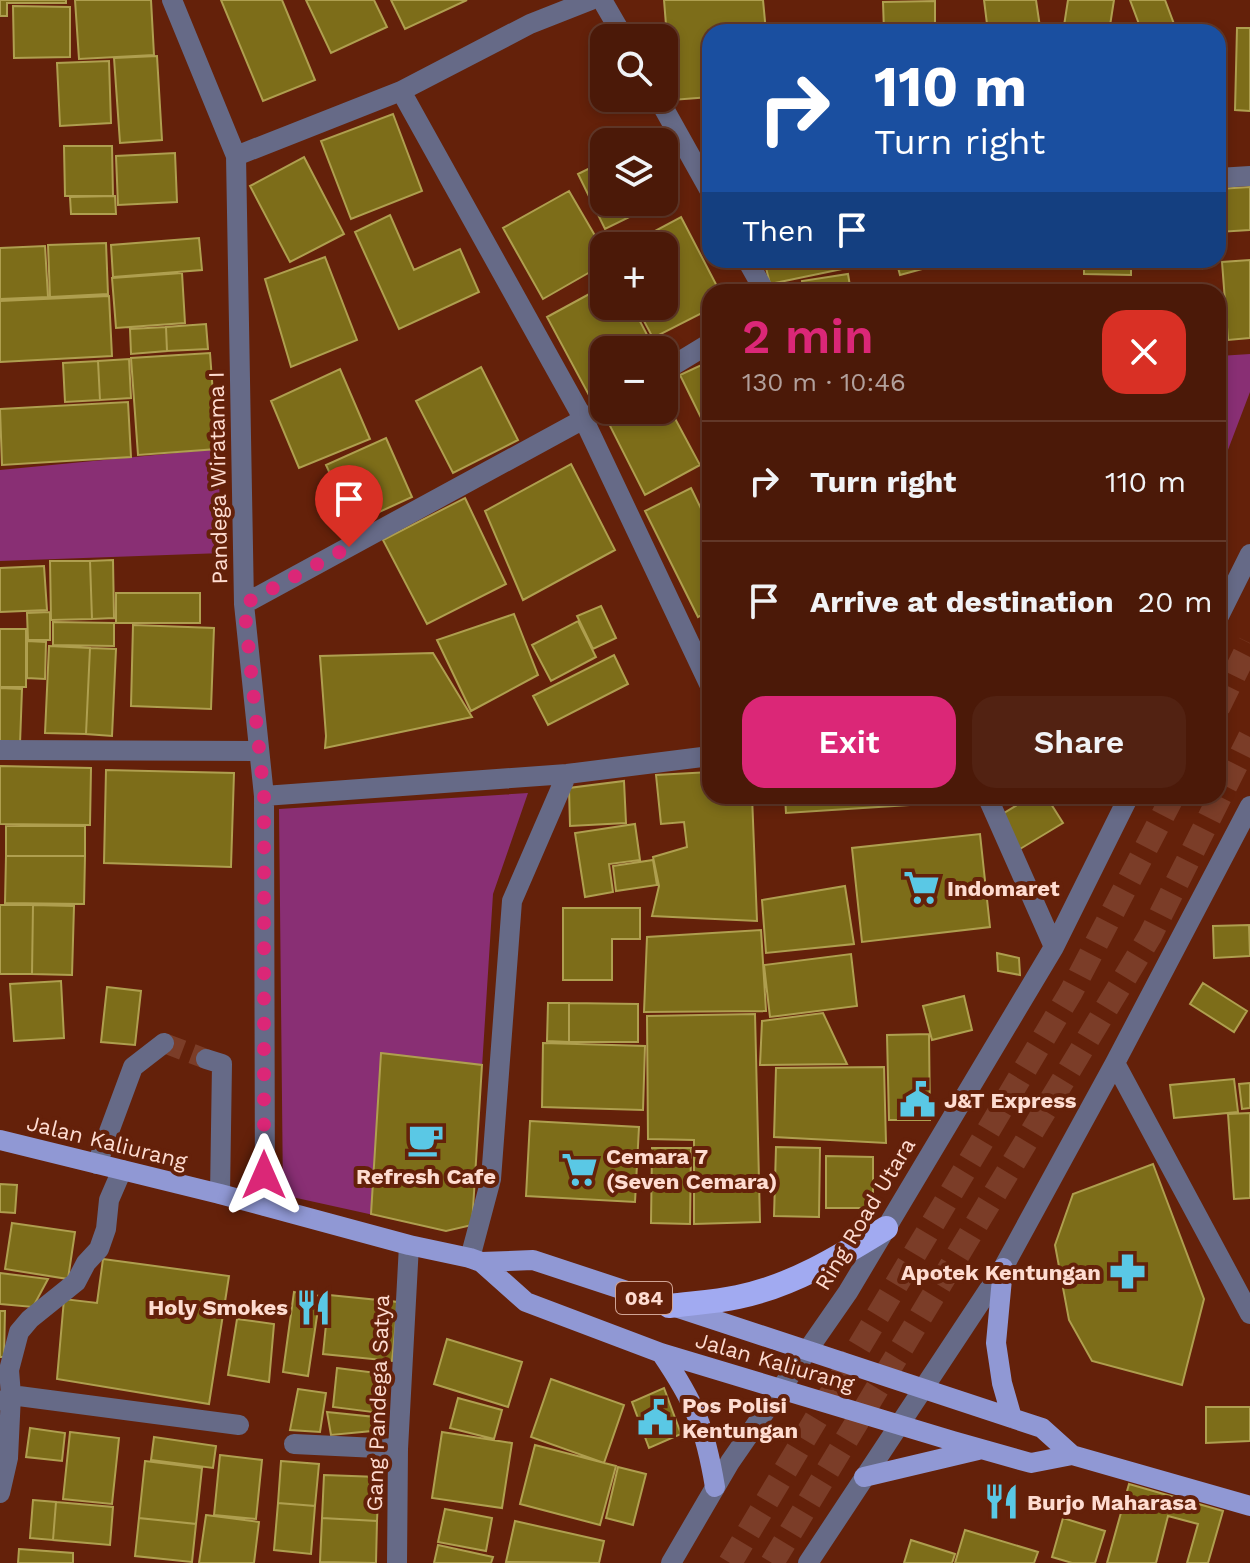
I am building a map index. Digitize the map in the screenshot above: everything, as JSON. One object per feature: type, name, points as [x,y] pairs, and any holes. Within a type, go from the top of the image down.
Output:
[{"type":"highway","points":[[669,1306],[738,1297],[781,1284],[823,1266],[886,1228]]},
{"type":"main road","name":"Jalan Kaliurang","points":[[0,1140],[475,1260],[533,1260],[1042,1428],[1072,1455],[1250,1506]]},
{"type":"main road","name":"Jalan Kaliurang","points":[[475,1260],[526,1302],[661,1353],[1031,1463],[1072,1455]]},
{"type":"main road","points":[[1003,1268],[996,1343],[1002,1383],[1012,1418]]},
{"type":"main road","points":[[661,1353],[689,1393],[707,1438],[715,1487]]},
{"type":"main road","points":[[864,1477],[982,1449]]},
{"type":"street","name":"Pandega Wiratama I","points":[[172,0],[236,156],[244,604],[264,796],[265,1206]]},
{"type":"street","points":[[236,156],[401,91],[530,24],[591,0]]},
{"type":"street","points":[[602,0],[616,24]]},
{"type":"street","points":[[401,91],[584,420],[702,669]]},
{"type":"street","points":[[666,112],[702,176]]},
{"type":"street","points":[[687,148],[702,150]]},
{"type":"street","points":[[1226,178],[1250,176]]},
{"type":"street","points":[[678,362],[702,348]]},
{"type":"street","points":[[244,604],[590,416]]},
{"type":"street","points":[[1226,602],[1250,554]]},
{"type":"street","points":[[0,750],[259,751]]},
{"type":"street","points":[[264,796],[567,774],[702,757]]},
{"type":"street","points":[[475,1260],[491,1179],[512,901],[567,774]]},
{"type":"street","points":[[991,804],[1054,947]]},
{"type":"street","name":"Ring Road Utara","points":[[671,1563],[715,1487],[779,1388],[848,1292],[1054,947],[1125,804]]},
{"type":"street","points":[[808,1563],[1003,1268],[1250,806]]},
{"type":"street","points":[[97,1164],[133,1067],[164,1043]]},
{"type":"street","points":[[206,1059],[222,1064],[220,1194]]},
{"type":"street","points":[[1115,1063],[1250,1314]]},
{"type":"street","points":[[0,1493],[8,1458],[6,1399],[9,1370],[19,1332],[30,1319],[76,1282],[86,1263],[99,1249],[106,1229],[109,1200],[122,1170]]},
{"type":"street","name":"Gang Pandega Satya","points":[[397,1563],[398,1449],[409,1245]]},
{"type":"street","points":[[6,1399],[239,1425]]},
{"type":"street","points":[[294,1444],[398,1449]]},
{"type":"shaded area","points":[[1250,354],[1250,392],[1226,455],[1226,356]]},
{"type":"shaded area","points":[[217,449],[223,553],[0,561],[0,470]]},
{"type":"shaded area","points":[[528,793],[493,894],[472,1225],[446,1231],[283,1195],[279,809]]},
{"type":"building","points":[[0,0],[66,0],[66,3],[7,3],[7,16],[0,16]]},
{"type":"building","points":[[75,0],[151,0],[154,55],[79,59]]},
{"type":"building","points":[[221,0],[282,0],[315,80],[263,101]]},
{"type":"building","points":[[306,0],[374,0],[387,27],[331,53]]},
{"type":"building","points":[[391,0],[467,0],[405,29]]},
{"type":"building","points":[[664,0],[763,0],[765,24],[702,24],[702,98],[678,100],[678,24],[666,24]]},
{"type":"building","points":[[984,0],[1036,0],[1040,24],[987,24]]},
{"type":"building","points":[[1068,0],[1114,0],[1110,24],[1064,24]]},
{"type":"building","points":[[1130,0],[1165,0],[1174,24],[1139,24]]},
{"type":"building","points":[[935,1],[935,24],[884,24],[883,2]]},
{"type":"building","points":[[13,6],[70,7],[70,57],[14,58]]},
{"type":"building","points":[[1237,28],[1250,28],[1250,111],[1235,110]]},
{"type":"building","points":[[157,56],[162,140],[120,143],[114,58]]},
{"type":"building","points":[[109,61],[111,123],[60,126],[57,63]]},
{"type":"building","points":[[393,114],[422,191],[351,219],[321,141]]},
{"type":"building","points":[[64,146],[112,146],[113,196],[65,196]]},
{"type":"building","points":[[175,153],[177,202],[118,205],[116,156]]},
{"type":"building","points":[[304,157],[344,234],[290,262],[250,186]]},
{"type":"building","points":[[590,168],[590,198],[578,174]]},
{"type":"building","points":[[1250,187],[1250,230],[1226,232],[1226,188]]},
{"type":"building","points":[[569,191],[593,232],[590,232],[590,272],[543,299],[503,228]]},
{"type":"building","points":[[115,196],[116,214],[71,214],[70,197]]},
{"type":"building","points":[[390,215],[414,270],[460,249],[479,292],[399,329],[355,232]]},
{"type":"building","points":[[599,216],[631,216],[605,229]]},
{"type":"building","points":[[681,217],[702,257],[702,268],[708,268],[716,284],[702,284],[702,313],[652,336],[643,320],[678,320],[678,232],[653,232]]},
{"type":"building","points":[[199,238],[202,270],[113,277],[111,245]]},
{"type":"building","points":[[106,243],[108,294],[50,297],[48,245]]},
{"type":"building","points":[[45,246],[48,297],[0,299],[0,248]]},
{"type":"building","points":[[325,257],[357,340],[291,367],[265,279]]},
{"type":"building","points":[[1250,260],[1250,338],[1228,340],[1222,268],[1226,268],[1226,262]]},
{"type":"building","points":[[766,268],[847,268],[770,284]]},
{"type":"building","points":[[898,268],[926,268],[900,275]]},
{"type":"building","points":[[1084,268],[1131,268],[1131,275],[1084,274]]},
{"type":"building","points":[[182,273],[185,323],[116,328],[112,278]]},
{"type":"building","points":[[848,274],[850,284],[803,284],[802,281]]},
{"type":"building","points":[[590,294],[590,320],[639,320],[648,336],[590,336],[590,397],[547,317]]},
{"type":"building","points":[[109,296],[112,356],[0,362],[0,301]]},
{"type":"building","points":[[206,324],[208,349],[167,351],[166,327]]},
{"type":"building","points":[[166,327],[167,351],[131,354],[130,329]]},
{"type":"building","points":[[210,353],[217,449],[138,455],[131,358]]},
{"type":"building","points":[[129,359],[131,398],[100,400],[98,361]]},
{"type":"building","points":[[98,361],[100,400],[65,402],[63,363]]},
{"type":"building","points":[[702,365],[702,420],[680,375]]},
{"type":"building","points":[[481,367],[518,440],[453,473],[416,401]]},
{"type":"building","points":[[340,369],[370,439],[299,468],[271,401]]},
{"type":"building","points":[[128,402],[131,457],[2,465],[0,409]]},
{"type":"building","points":[[609,424],[678,424],[700,465],[645,495]]},
{"type":"building","points":[[386,438],[412,497],[353,524],[326,465]]},
{"type":"building","points":[[571,464],[615,550],[523,600],[485,511]]},
{"type":"building","points":[[691,488],[702,511],[702,615],[698,617],[645,511]]},
{"type":"building","points":[[465,498],[506,584],[427,624],[383,540]]},
{"type":"building","points":[[113,560],[114,618],[92,619],[90,561]]},
{"type":"building","points":[[50,561],[90,561],[92,619],[51,620]]},
{"type":"building","points":[[44,566],[47,610],[0,612],[0,568]]},
{"type":"building","points":[[116,593],[200,593],[200,623],[116,623]]},
{"type":"building","points":[[601,606],[616,638],[593,649],[577,616]]},
{"type":"building","points":[[50,612],[50,640],[28,640],[27,613]]},
{"type":"building","points":[[514,614],[538,675],[471,711],[437,640]]},
{"type":"building","points":[[578,621],[596,657],[551,681],[532,645]]},
{"type":"building","points":[[53,622],[114,623],[114,646],[53,645]]},
{"type":"building","points":[[133,625],[214,628],[211,709],[131,706]]},
{"type":"building","points":[[0,629],[26,629],[26,687],[0,687]]},
{"type":"building","points":[[27,641],[46,642],[45,679],[27,678]]},
{"type":"building","points":[[49,646],[90,648],[86,734],[45,733]]},
{"type":"building","points":[[90,648],[116,649],[112,736],[86,734]]},
{"type":"building","points":[[433,653],[472,717],[325,748],[320,656]]},
{"type":"building","points":[[614,655],[628,684],[548,725],[533,696]]},
{"type":"building","points":[[0,688],[22,689],[20,744],[0,743]]},
{"type":"building","points":[[0,766],[91,768],[90,825],[0,824]]},
{"type":"building","points":[[106,770],[234,773],[231,867],[104,863]]},
{"type":"building","points":[[702,772],[702,804],[752,804],[757,921],[652,916],[659,886],[653,857],[687,847],[684,822],[661,824],[656,775]]},
{"type":"building","points":[[624,781],[626,823],[570,826],[569,788]]},
{"type":"building","points":[[785,804],[909,804],[909,805],[786,813]]},
{"type":"building","points":[[1019,804],[1051,804],[1063,823],[1020,849],[999,816]]},
{"type":"building","points":[[635,824],[640,860],[609,864],[613,892],[585,897],[575,833]]},
{"type":"building","points":[[6,826],[85,826],[85,856],[6,856]]},
{"type":"building","name":"Indomaret","points":[[980,834],[990,927],[862,942],[852,848]]},
{"type":"building","points":[[6,856],[85,856],[84,904],[5,903]]},
{"type":"building","points":[[653,860],[657,885],[616,891],[613,866]]},
{"type":"building","points":[[845,886],[854,944],[766,953],[762,900]]},
{"type":"building","points":[[0,905],[33,905],[32,974],[0,974]]},
{"type":"building","points":[[33,905],[74,906],[72,975],[32,974]]},
{"type":"building","points":[[563,908],[640,908],[640,939],[612,939],[612,980],[563,980]]},
{"type":"building","points":[[1249,925],[1250,956],[1214,958],[1213,926]]},
{"type":"building","points":[[761,930],[766,1011],[644,1012],[647,937]]},
{"type":"building","points":[[997,953],[1019,958],[1020,975],[998,971]]},
{"type":"building","points":[[851,954],[857,1006],[770,1017],[764,965]]},
{"type":"building","points":[[61,981],[64,1038],[14,1041],[10,984]]},
{"type":"building","points":[[1203,983],[1247,1011],[1234,1032],[1190,1004]]},
{"type":"building","points":[[107,987],[141,991],[135,1045],[101,1042]]},
{"type":"building","points":[[964,996],[972,1030],[932,1040],[923,1006]]},
{"type":"building","points":[[548,1003],[569,1003],[569,1042],[547,1041]]},
{"type":"building","points":[[569,1003],[638,1004],[638,1042],[569,1042]]},
{"type":"building","points":[[823,1013],[847,1064],[760,1065],[762,1021]]},
{"type":"building","points":[[755,1014],[760,1222],[694,1224],[694,1140],[648,1139],[647,1016]]},
{"type":"building","points":[[929,1034],[930,1120],[889,1120],[887,1035]]},
{"type":"building","points":[[543,1043],[645,1046],[643,1110],[542,1107]]},
{"type":"building","name":"Refresh Cafe","points":[[381,1053],[482,1065],[472,1225],[446,1231],[371,1214]]},
{"type":"building","points":[[884,1067],[886,1143],[774,1137],[776,1068]]},
{"type":"building","points":[[1234,1079],[1238,1112],[1174,1118],[1170,1085]]},
{"type":"building","points":[[1250,1083],[1250,1108],[1242,1109],[1239,1084]]},
{"type":"building","points":[[1250,1113],[1250,1198],[1234,1199],[1228,1114]]},
{"type":"building","points":[[530,1121],[639,1127],[635,1202],[526,1196]]},
{"type":"building","points":[[776,1147],[820,1148],[819,1217],[774,1216]]},
{"type":"building","points":[[652,1148],[691,1148],[690,1224],[651,1223]]},
{"type":"building","points":[[826,1156],[873,1157],[873,1208],[826,1208]]},
{"type":"building","name":"Apotek Kentungan","points":[[1153,1164],[1204,1299],[1182,1385],[1092,1361],[1069,1320],[1055,1245],[1073,1194]]},
{"type":"building","points":[[0,1184],[17,1185],[15,1213],[0,1212]]},
{"type":"building","points":[[12,1223],[75,1232],[68,1279],[5,1269]]},
{"type":"building","points":[[103,1259],[229,1276],[209,1404],[57,1379],[64,1299],[97,1303]]},
{"type":"building","points":[[0,1273],[48,1279],[33,1307],[0,1304]]},
{"type":"building","points":[[294,1292],[320,1296],[308,1376],[283,1372]]},
{"type":"building","points":[[329,1295],[398,1302],[392,1361],[323,1354]]},
{"type":"building","points":[[0,1311],[5,1311],[4,1357],[0,1357]]},
{"type":"building","points":[[237,1319],[274,1324],[269,1382],[228,1375]]},
{"type":"building","points":[[447,1339],[522,1362],[508,1407],[434,1384]]},
{"type":"building","points":[[337,1368],[385,1374],[380,1413],[333,1407]]},
{"type":"building","points":[[551,1379],[624,1405],[604,1463],[531,1437]]},
{"type":"building","name":"Pos Polisi Kentungan","points":[[664,1388],[681,1434],[649,1448],[632,1402]]},
{"type":"building","points":[[298,1389],[326,1393],[320,1432],[290,1430]]},
{"type":"building","points":[[458,1398],[502,1410],[494,1439],[450,1428]]},
{"type":"building","points":[[1206,1407],[1250,1407],[1250,1441],[1206,1443]]},
{"type":"building","points":[[327,1412],[375,1417],[372,1431],[331,1435]]},
{"type":"building","points":[[30,1428],[65,1433],[62,1461],[26,1457]]},
{"type":"building","points":[[70,1432],[119,1438],[112,1504],[63,1499]]},
{"type":"building","points":[[442,1432],[512,1443],[502,1508],[432,1498]]},
{"type":"building","points":[[154,1437],[216,1446],[213,1468],[151,1460]]},
{"type":"building","points":[[535,1445],[616,1466],[600,1525],[520,1504]]},
{"type":"building","points":[[220,1455],[262,1460],[256,1519],[214,1515]]},
{"type":"building","points":[[145,1461],[202,1468],[196,1524],[139,1518]]},
{"type":"building","points":[[281,1461],[319,1464],[315,1506],[278,1503]]},
{"type":"building","points":[[618,1467],[646,1474],[633,1525],[606,1518]]},
{"type":"building","points":[[324,1475],[379,1477],[377,1521],[322,1518]]},
{"type":"building","points":[[1129,1484],[1223,1511],[1208,1563],[1187,1563],[1198,1524],[1168,1516],[1156,1563],[1107,1563]]},
{"type":"building","points":[[33,1500],[56,1502],[53,1540],[30,1538]]},
{"type":"building","points":[[56,1502],[113,1507],[110,1545],[53,1540]]},
{"type":"building","points":[[278,1503],[315,1506],[311,1554],[274,1550]]},
{"type":"building","points":[[445,1509],[492,1518],[486,1551],[438,1542]]},
{"type":"building","points":[[206,1515],[259,1522],[254,1563],[199,1563]]},
{"type":"building","points":[[139,1518],[196,1524],[192,1562],[135,1556]]},
{"type":"building","points":[[322,1518],[377,1521],[376,1563],[320,1562]]},
{"type":"building","points":[[1063,1518],[1105,1531],[1095,1563],[1072,1563],[1052,1557]]},
{"type":"building","points":[[515,1521],[604,1541],[599,1563],[506,1562]]},
{"type":"building","points":[[965,1530],[1038,1552],[1034,1563],[955,1563]]},
{"type":"building","points":[[911,1540],[955,1554],[952,1563],[904,1563]]},
{"type":"building","points":[[438,1545],[493,1557],[491,1563],[434,1563]]},
{"type":"building","points":[[19,1549],[73,1553],[73,1563],[18,1563]]},
{"type":"tunnel","points":[[1226,692],[1250,643]]},
{"type":"tunnel","points":[[1226,785],[1250,737]]},
{"type":"tunnel","points":[[730,1563],[1071,992],[1169,804]]},
{"type":"tunnel","points":[[772,1563],[1150,936],[1216,804]]},
{"type":"tunnel","points":[[164,1043],[206,1059]]},
{"type":"place","name":"Indomaret","points":[[921,888]]},
{"type":"place","name":"J&T Express","points":[[918,1100]]},
{"type":"place","name":"Refresh Cafe","points":[[426,1140]]},
{"type":"place","name":"Cemara 7 (Seven Cemara)","points":[[580,1169]]},
{"type":"place","name":"Apotek Kentungan","points":[[1127,1272]]},
{"type":"place","name":"Holy Smokes","points":[[314,1307]]},
{"type":"place","name":"Pos Polisi Kentungan","points":[[656,1418]]},
{"type":"place","name":"Burjo Maharasa","points":[[1001,1502]]},
{"type":"route","points":[[264,1175],[264,796],[244,604],[349,547]]}]
